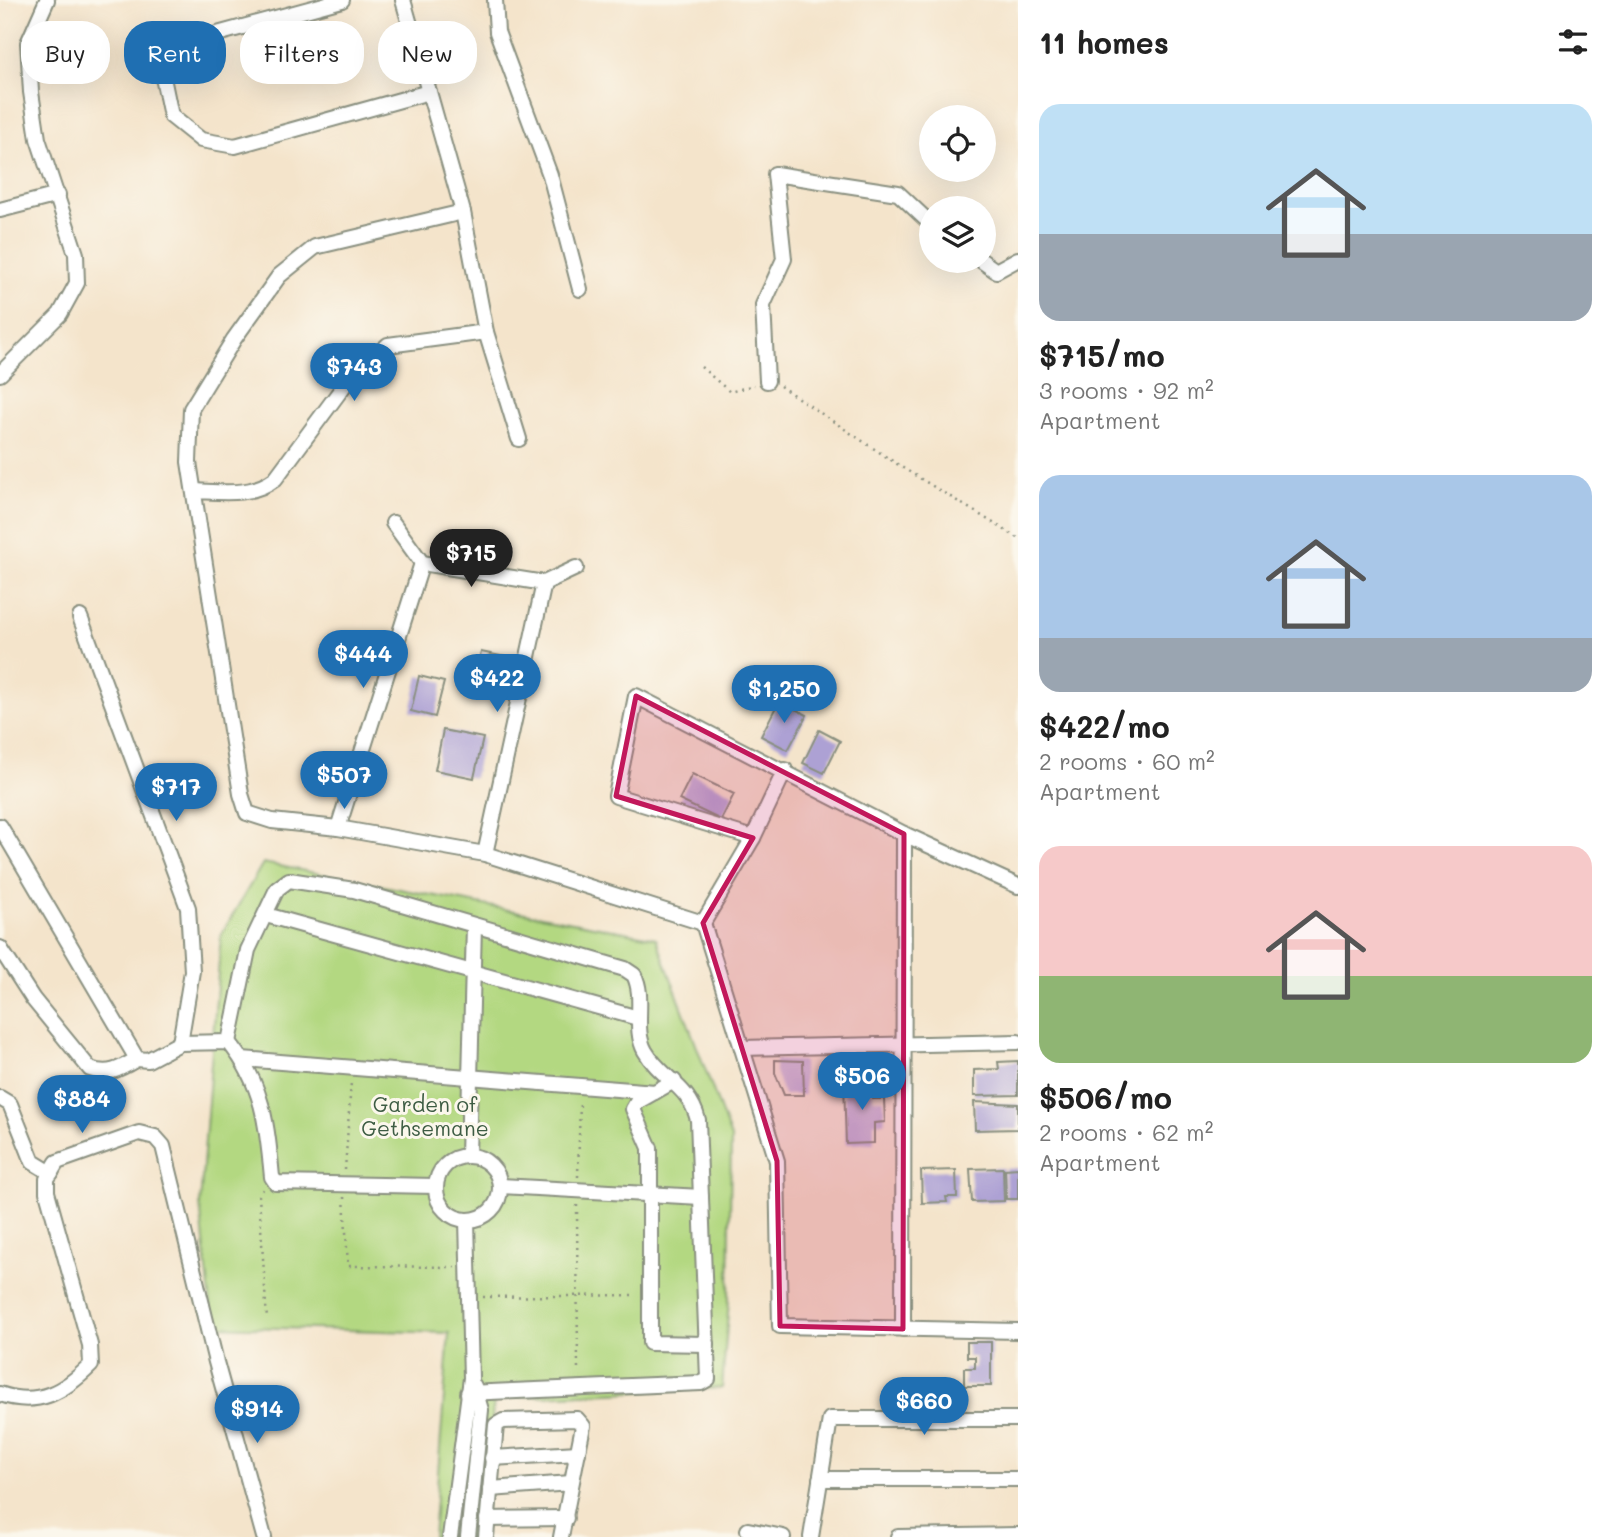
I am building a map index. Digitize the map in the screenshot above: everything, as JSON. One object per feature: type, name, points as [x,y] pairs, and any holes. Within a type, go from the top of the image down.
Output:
[{"type":"street","points":[[0,374],[60,314],[77,283],[75,254],[38,139],[28,43],[47,0]]},
{"type":"street","points":[[342,0],[195,40],[173,52],[161,68],[172,116],[201,140],[235,146],[429,92]]},
{"type":"street","points":[[403,0],[463,212],[486,332],[519,439]]},
{"type":"street","points":[[495,0],[498,32],[550,175],[580,289]]},
{"type":"street","points":[[767,381],[763,305],[784,259],[775,174],[898,193],[919,213]]},
{"type":"street","points":[[0,210],[58,195]]},
{"type":"street","points":[[463,212],[316,247],[279,276],[234,339],[191,409],[189,463],[241,794],[247,813],[272,821],[338,828],[485,854],[703,923]]},
{"type":"street","points":[[996,271],[1018,259]]},
{"type":"street","points":[[194,491],[245,492],[265,486],[275,479],[346,383],[388,345],[486,332]]},
{"type":"street","points":[[393,523],[422,563],[544,583],[576,568]]},
{"type":"street","points":[[338,828],[422,563]]},
{"type":"street","points":[[485,854],[544,583]]},
{"type":"street","points":[[80,617],[188,908],[192,971],[180,1043]]},
{"type":"street","points":[[753,838],[616,796],[636,696],[904,834],[1018,886]]},
{"type":"street","points":[[785,771],[753,838],[703,923],[777,1161],[780,1326],[1018,1331]]},
{"type":"street","points":[[0,826],[137,1059]]},
{"type":"street","points":[[902,1328],[904,834]]},
{"type":"street","points":[[436,1186],[280,1184],[273,1180],[266,1115],[242,1059],[229,1042],[248,950],[279,885],[294,880],[354,890],[630,972],[637,984],[638,1018],[644,1050],[694,1104],[698,1120],[708,1379],[701,1383],[578,1389],[472,1388]]},
{"type":"street","points":[[266,915],[638,1018]]},
{"type":"street","points":[[468,1156],[474,926]]},
{"type":"street","points":[[0,947],[33,999],[90,1069],[101,1073],[117,1071],[137,1059],[148,1060],[180,1043],[229,1042]]},
{"type":"street","points":[[741,1048],[1018,1042]]},
{"type":"street","points":[[242,1059],[655,1092]]},
{"type":"street","points":[[674,1081],[637,1102],[633,1109],[650,1148],[650,1343],[707,1344]]},
{"type":"street","points":[[0,1098],[10,1104],[33,1162],[51,1173]]},
{"type":"street","points":[[0,1394],[29,1400],[47,1396],[71,1385],[91,1365],[90,1345],[47,1192],[51,1173],[57,1163],[139,1133],[155,1137],[163,1146],[213,1349],[264,1537]]},
{"type":"street","points":[[468,1156],[490,1164],[498,1174],[501,1186],[499,1198],[492,1210],[481,1218],[467,1220],[453,1217],[442,1208],[436,1186],[446,1164],[468,1156]]},
{"type":"street","points":[[501,1186],[701,1197]]},
{"type":"street","points":[[450,1537],[472,1388],[467,1220]]},
{"type":"street","points":[[468,1537],[481,1410],[472,1388]]},
{"type":"street","points":[[486,1537],[495,1428],[503,1421],[580,1419],[583,1426],[561,1537]]},
{"type":"street","points":[[811,1537],[830,1419],[1018,1419]]},
{"type":"street","points":[[492,1458],[578,1453]]},
{"type":"street","points":[[820,1479],[1018,1479]]},
{"type":"street","points":[[490,1489],[570,1483]]},
{"type":"street","points":[[487,1519],[565,1518]]},
{"type":"street","points":[[748,1530],[783,1537]]},
{"type":"street","points":[[898,1537],[1018,1535]]},
{"type":"path","points":[[701,367],[730,392],[767,381],[788,389],[903,468],[1018,538]]},
{"type":"path","points":[[352,1068],[344,1186],[348,1266],[468,1267]]},
{"type":"path","points":[[578,1389],[577,1190],[580,1086]]},
{"type":"path","points":[[267,1320],[259,1196],[273,1180]]},
{"type":"path","points":[[469,1297],[649,1295]]},
{"type":"highlighted area","points":[[636,696],[904,834],[903,1329],[780,1326],[777,1161],[703,923],[753,838],[616,796]]},
{"type":"green space","name":"Garden of Gethsemane","points":[[263,863],[656,938],[731,1138],[729,1299],[722,1388],[494,1398],[482,1537],[433,1537],[449,1333],[213,1326],[200,1204],[221,935]]},
{"type":"building","points":[[481,652],[506,657],[499,690],[474,684]]},
{"type":"building","points":[[419,676],[444,682],[435,717],[411,711]]},
{"type":"building","points":[[779,701],[807,715],[788,750],[761,736]]},
{"type":"building","points":[[443,730],[483,738],[474,778],[435,770]]},
{"type":"building","points":[[819,730],[840,741],[824,773],[803,763]]},
{"type":"building","points":[[692,774],[734,794],[721,820],[679,800]]},
{"type":"building","points":[[775,1060],[803,1061],[804,1095],[784,1095],[775,1073]]},
{"type":"building","points":[[1018,1061],[1018,1095],[974,1096],[974,1070],[999,1069],[998,1062]]},
{"type":"building","points":[[872,1081],[873,1099],[884,1099],[885,1122],[874,1123],[874,1143],[846,1144],[844,1082]]},
{"type":"building","points":[[974,1102],[1018,1104],[1018,1129],[975,1130]]},
{"type":"building","points":[[1003,1168],[1004,1201],[972,1202],[970,1169]]},
{"type":"building","points":[[1018,1168],[1018,1199],[1006,1199],[1005,1169]]},
{"type":"building","points":[[956,1170],[957,1197],[946,1197],[947,1202],[922,1203],[921,1171]]},
{"type":"building","points":[[967,1342],[991,1342],[991,1386],[964,1386],[964,1368],[975,1368],[975,1357],[967,1357]]}]
